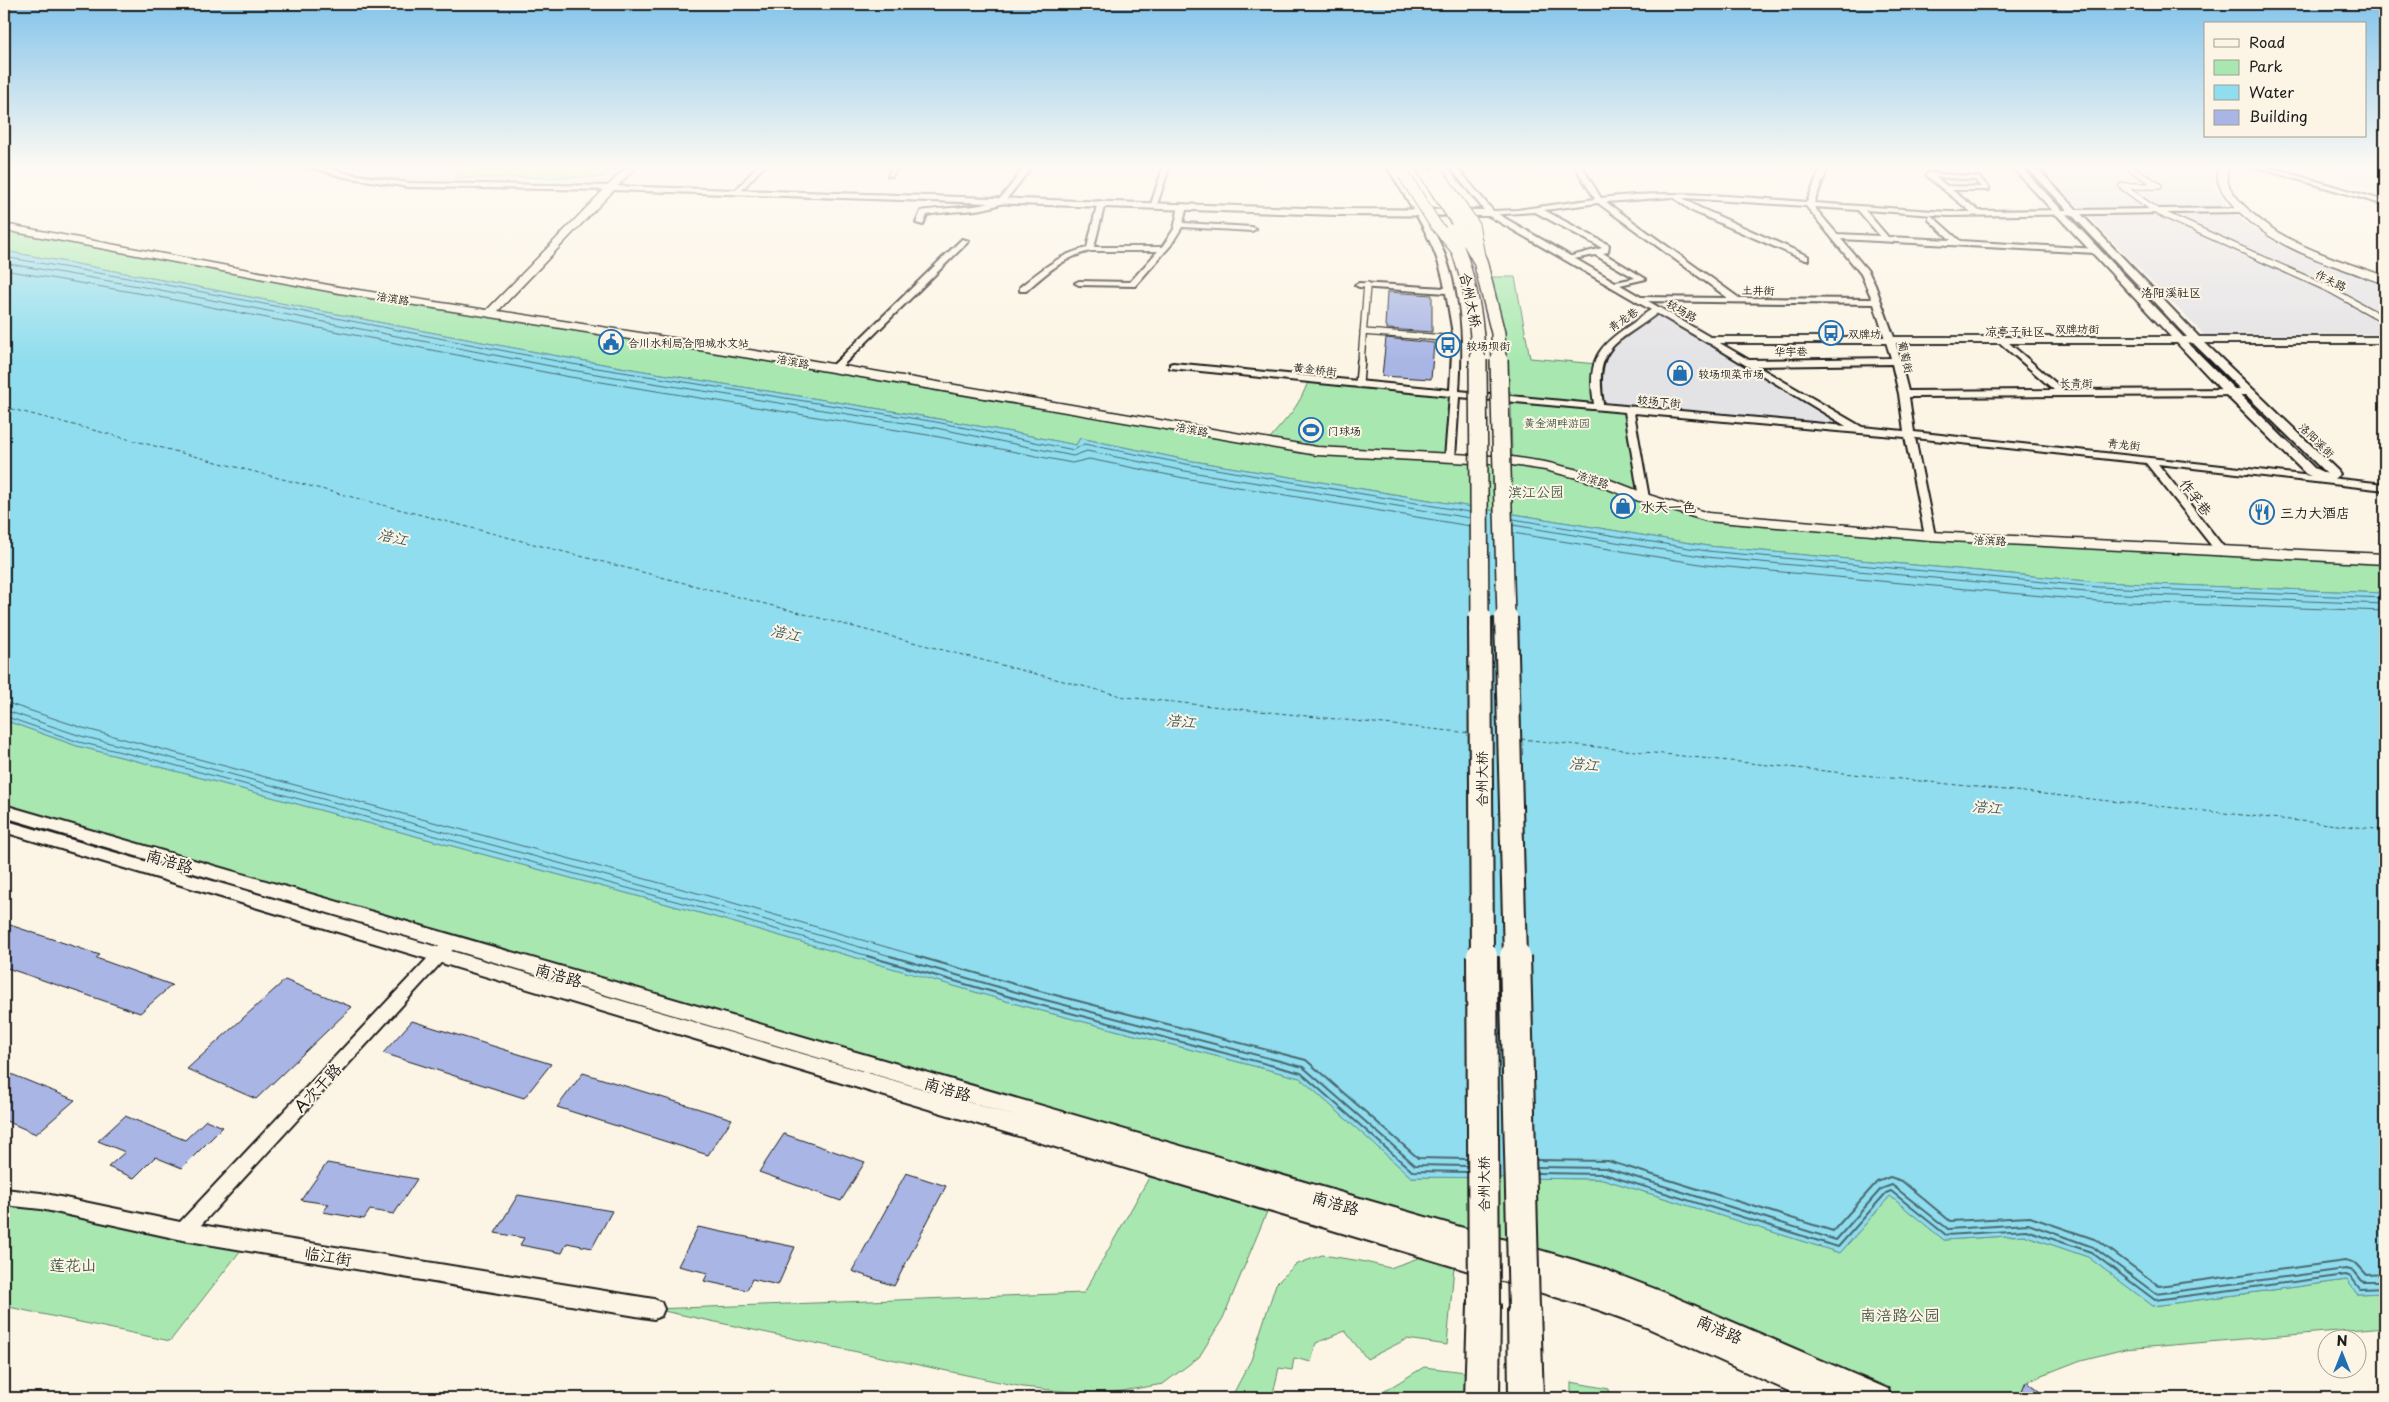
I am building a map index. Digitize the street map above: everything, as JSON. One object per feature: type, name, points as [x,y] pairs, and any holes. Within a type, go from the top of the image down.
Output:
[{"type":"highway","points":[[1452,230],[1470,258]]},
{"type":"highway","points":[[1462,230],[1470,258]]},
{"type":"highway","name":"合州大桥","points":[[1470,258],[1471,295],[1478,333],[1484,1305],[1482,1396]]},
{"type":"highway","name":"合州大桥","points":[[1470,258],[1490,292],[1498,333],[1526,1398]]},
{"type":"main road","name":"涪滨路","points":[[22,230],[339,290],[835,368],[1317,450],[1512,461],[1545,466],[1590,477],[1644,498],[1708,517],[1930,536],[2385,559]]},
{"type":"main road","points":[[490,313],[571,230]]},
{"type":"main road","points":[[1470,258],[1472,230]]},
{"type":"main road","points":[[2267,230],[2278,239],[2385,280]]},
{"type":"street","points":[[1090,249],[1094,230]]},
{"type":"street","points":[[1079,283],[1132,284],[1164,249],[1178,230]]},
{"type":"street","points":[[1428,230],[1442,258],[1457,339],[1450,458]]},
{"type":"street","name":"较场路","points":[[1521,230],[1860,430]]},
{"type":"street","points":[[1568,258],[1606,250],[1606,247],[1575,230]]},
{"type":"street","points":[[1641,230],[1738,301]]},
{"type":"street","points":[[1743,230],[1805,258]]},
{"type":"street","name":"葡萄街","points":[[1830,230],[1865,273],[1878,302],[1891,340],[1904,394],[1909,434],[1930,536]]},
{"type":"street","points":[[1880,230],[1886,239]]},
{"type":"street","points":[[1945,230],[1958,243]]},
{"type":"street","name":"洛阳溪街","points":[[2075,230],[2230,393],[2310,471],[2328,480],[2334,474],[2197,340],[2091,230]]},
{"type":"street","name":"作夫路","points":[[2199,230],[2331,290],[2385,320]]},
{"type":"street","points":[[1834,236],[2095,251]]},
{"type":"street","points":[[835,368],[965,241]]},
{"type":"street","points":[[1023,289],[1051,265],[1074,252],[1090,249],[1164,249]]},
{"type":"street","points":[[1596,252],[1642,279],[1614,285]]},
{"type":"street","points":[[1359,384],[1363,332],[1363,285],[1449,291]]},
{"type":"street","name":"土井街","points":[[1638,300],[1878,302]]},
{"type":"street","name":"青龙巷","points":[[1599,407],[1596,382],[1597,364],[1611,342],[1642,322],[1656,310]]},
{"type":"street","points":[[1363,332],[1457,339]]},
{"type":"street","name":"双牌坊街","points":[[1708,340],[2385,340]]},
{"type":"street","points":[[2002,340],[2062,393]]},
{"type":"street","name":"华宇巷","points":[[1747,363],[1895,361]]},
{"type":"street","name":"黄金桥街","points":[[1173,366],[1455,394]]},
{"type":"street","name":"长青街","points":[[1904,394],[2249,392]]},
{"type":"street","name":"较场下街","points":[[1455,394],[1860,430]]},
{"type":"street","points":[[1629,410],[1644,498]]},
{"type":"street","name":"青龙街","points":[[1860,430],[2385,487]]},
{"type":"street","name":"作孚巷","points":[[2149,460],[2222,552]]},
{"type":"street","name":"南涪路","points":[[4,811],[445,949],[1599,1299],[1650,1317],[1831,1398]]},
{"type":"street","name":"南涪路","points":[[4,826],[445,949],[1598,1278],[1655,1300],[1879,1398]]},
{"type":"street","name":"A次干路","points":[[182,1231],[445,949]]},
{"type":"street","name":"临江街","points":[[4,1197],[41,1201],[182,1231],[654,1309]]},
{"type":"shaded area","points":[[2102,230],[2256,230],[2288,248],[2385,285],[2385,334],[2204,335]]},
{"type":"shaded area","name":"较场坝菜市场","points":[[1656,310],[1860,430],[1599,407],[1596,382],[1611,342]]},
{"type":"green space","name":"滨江公园","points":[[4,230],[22,230],[339,290],[1267,442],[1296,406],[1309,379],[1455,394],[1451,458],[1512,461],[1511,392],[1498,391],[1485,277],[1515,277],[1530,358],[1597,364],[1599,407],[1629,410],[1644,499],[1707,517],[2222,552],[2385,559],[2385,593],[2098,582],[1708,546],[1187,460],[1080,438],[1076,445],[888,410],[637,370],[4,251]]},
{"type":"green space","name":"南涪路公园","points":[[4,720],[77,746],[711,916],[1027,1007],[1300,1078],[1411,1177],[1603,1179],[1840,1253],[1890,1196],[1944,1240],[2024,1235],[2088,1257],[2153,1306],[2347,1280],[2357,1294],[2385,1293],[2385,1327],[2316,1330],[2316,1333],[2125,1349],[2081,1360],[2027,1381],[2019,1398],[1879,1398],[1655,1300],[1598,1278],[4,811]]},
{"type":"green space","points":[[1155,1167],[1271,1202],[1223,1318],[1199,1357],[1163,1384],[1099,1395],[1023,1387],[654,1309],[1084,1293]]},
{"type":"green space","name":"莲花山","points":[[4,1197],[41,1201],[248,1241],[170,1341],[4,1306]]},
{"type":"green space","points":[[1438,1251],[1455,1256],[1447,1345],[1407,1339],[1367,1359],[1345,1331],[1316,1343],[1311,1362],[1294,1358],[1292,1370],[1279,1368],[1272,1398],[1231,1398],[1251,1360],[1276,1284],[1295,1265],[1322,1255],[1390,1268]]},
{"type":"green space","points":[[1424,1367],[1482,1374],[1482,1398],[1373,1398]]},
{"type":"green space","points":[[1571,1382],[1609,1389],[1610,1398],[1571,1398]]},
{"type":"water","name":"涪江","points":[[4,251],[637,370],[888,410],[1076,445],[1080,438],[1187,460],[1708,546],[2098,582],[2385,593],[2385,1293],[2357,1294],[2347,1280],[2153,1306],[2088,1257],[2024,1235],[1944,1240],[1890,1196],[1840,1253],[1603,1179],[1411,1177],[1300,1078],[1027,1007],[711,916],[77,746],[4,720]]},
{"type":"building","points":[[1387,292],[1432,295],[1432,332],[1387,329],[1387,326],[1385,326]]},
{"type":"building","points":[[1386,338],[1434,343],[1431,379],[1382,376]]},
{"type":"building","points":[[4,923],[100,955],[96,958],[172,985],[140,1013],[4,967]]},
{"type":"building","points":[[285,980],[352,1007],[256,1099],[187,1069]]},
{"type":"building","points":[[412,1021],[551,1064],[524,1098],[383,1053]]},
{"type":"building","points":[[583,1073],[732,1119],[708,1155],[557,1107]]},
{"type":"building","points":[[11,1074],[75,1100],[36,1134],[4,1120],[4,1081]]},
{"type":"building","points":[[125,1116],[185,1140],[206,1120],[223,1127],[182,1168],[155,1157],[134,1178],[108,1167],[125,1152],[98,1141]]},
{"type":"building","points":[[784,1134],[865,1162],[841,1201],[759,1172]]},
{"type":"building","points":[[327,1163],[417,1179],[394,1214],[370,1210],[364,1219],[323,1212],[329,1204],[301,1200]]},
{"type":"building","points":[[906,1173],[946,1186],[894,1286],[852,1271]]},
{"type":"building","points":[[518,1195],[612,1211],[592,1248],[567,1243],[562,1253],[520,1245],[524,1238],[495,1233]]},
{"type":"building","points":[[698,1227],[795,1247],[778,1285],[752,1279],[747,1290],[704,1281],[708,1273],[678,1266]]},
{"type":"building","points":[[2026,1381],[2048,1398],[2019,1398]]},
{"type":"ferry route","points":[[4,407],[1125,697],[1470,733]]},
{"type":"ferry route","points":[[1491,736],[1499,737]]},
{"type":"ferry route","points":[[1521,739],[2385,830]]},
{"type":"place","name":"双牌坊","points":[[1831,333]]},
{"type":"place","name":"合川水利局合阳城水文站","points":[[611,342]]},
{"type":"place","name":"较场坝街","points":[[1448,345]]},
{"type":"place","name":"较场坝菜市场","points":[[1680,373]]},
{"type":"place","name":"门球场","points":[[1311,430]]},
{"type":"place","name":"水天一色","points":[[1623,506]]},
{"type":"place","name":"三力大酒店","points":[[2262,512]]},
{"type":"district","name":"洛阳溪社区","points":[[2171,292]]},
{"type":"district","name":"凉亭子社区","points":[[2015,331]]},
{"type":"park label","name":"黄金湖畔游园","points":[[1557,422]]}]
